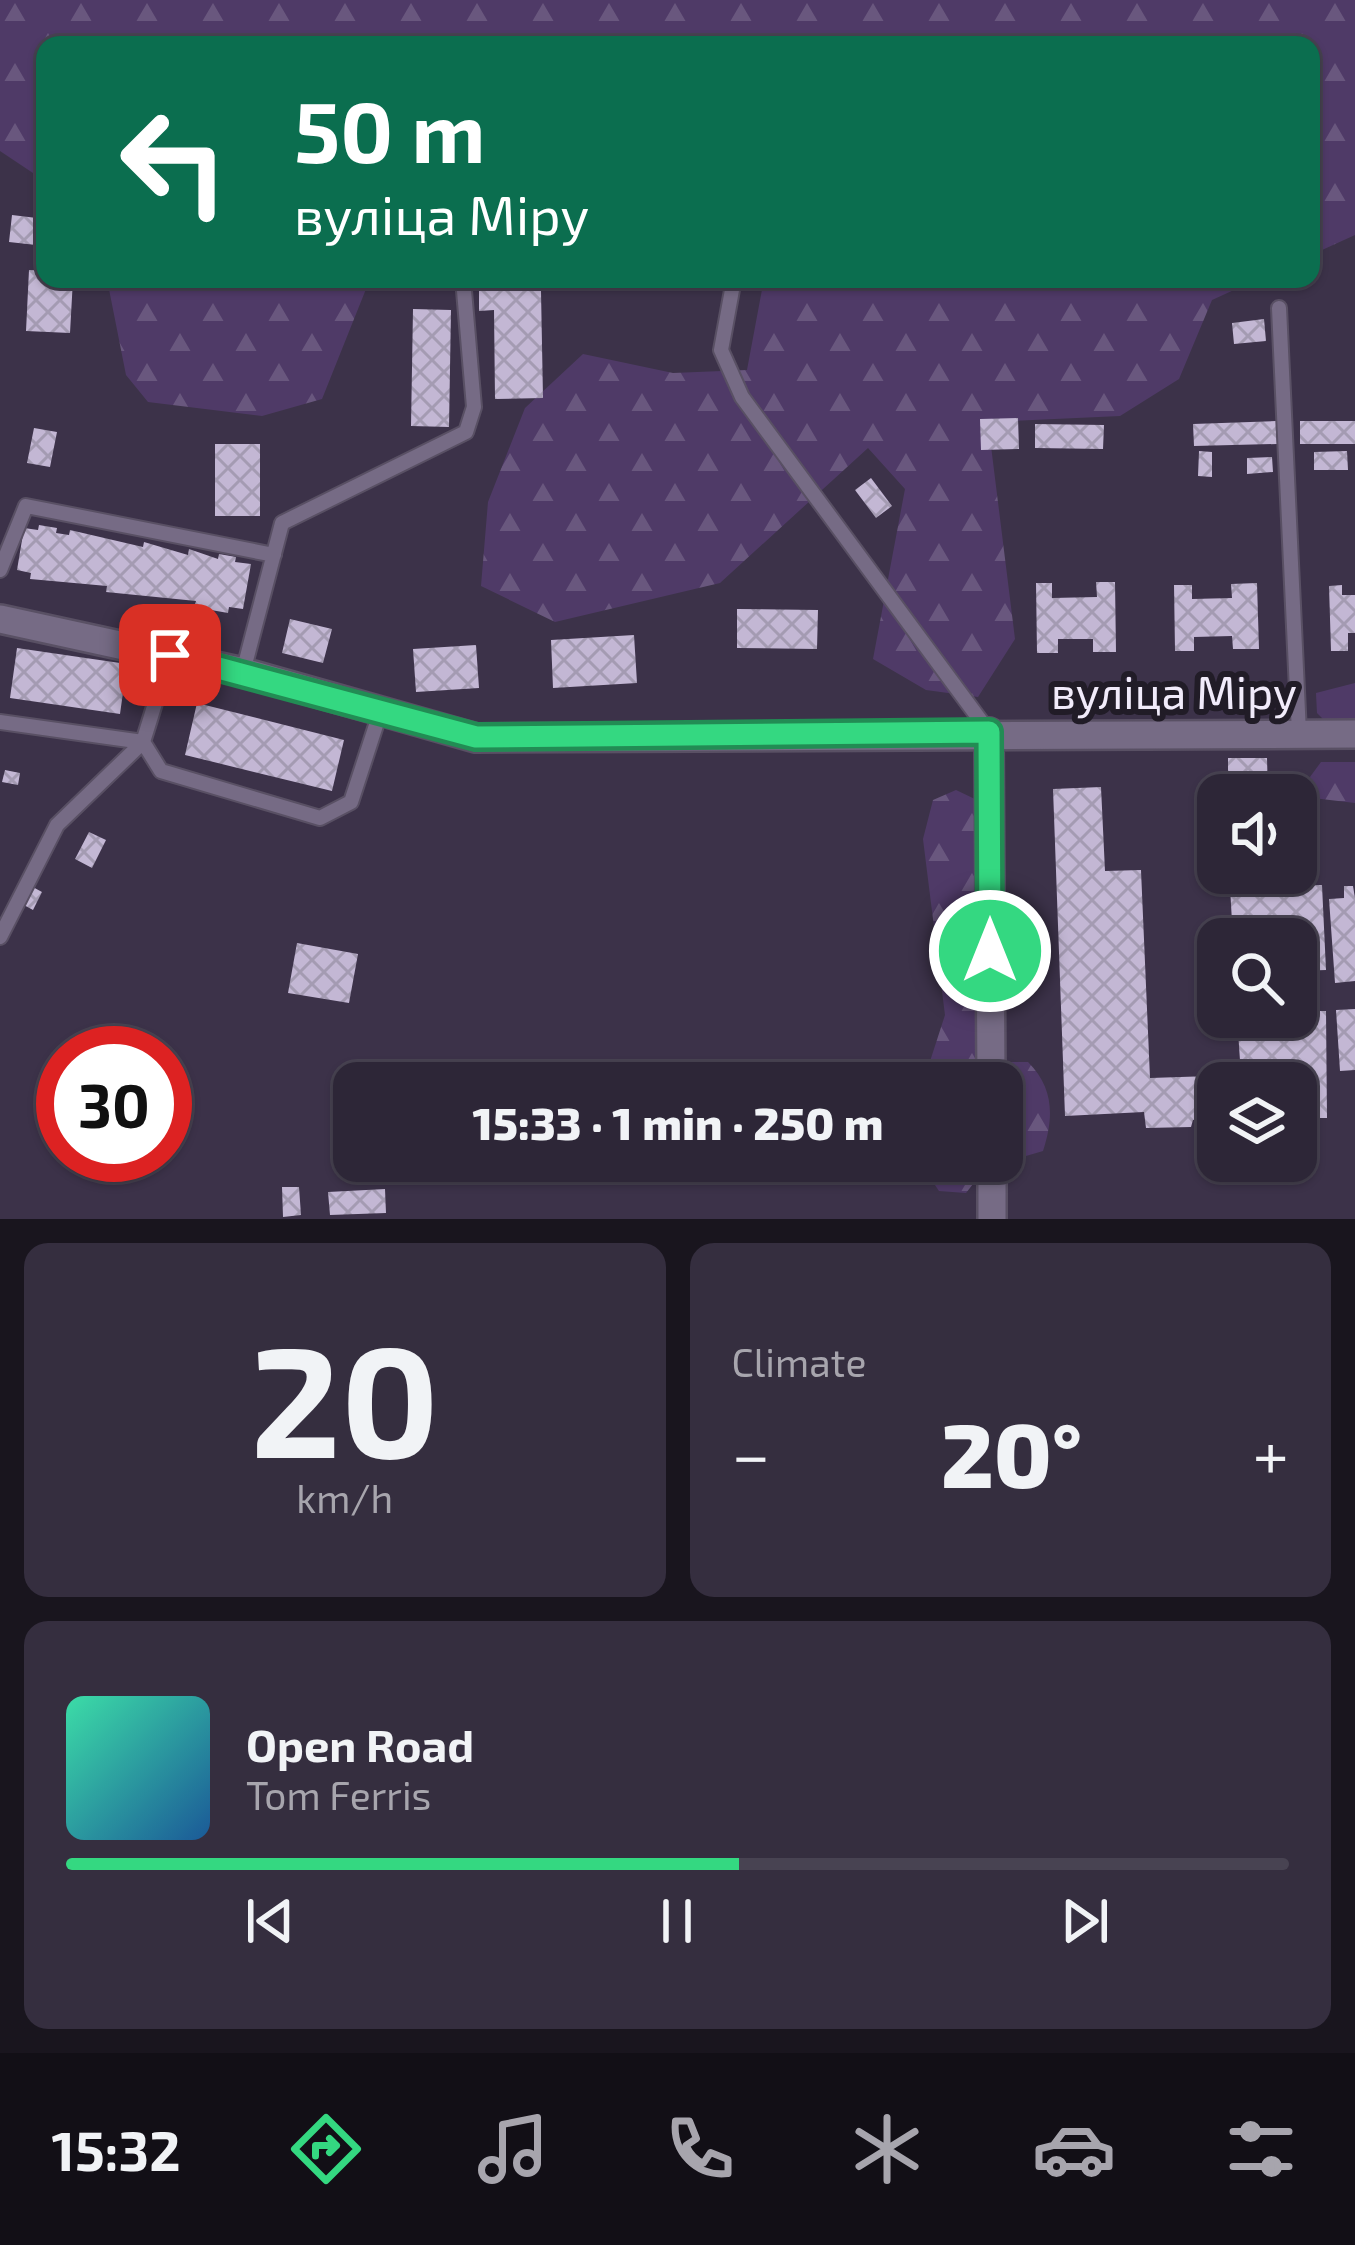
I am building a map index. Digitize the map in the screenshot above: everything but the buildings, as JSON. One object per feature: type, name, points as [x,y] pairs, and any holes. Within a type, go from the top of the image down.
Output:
[{"type":"street","name":"вуліца Міру","points":[[0,619],[243,672],[476,737],[1355,734]]},
{"type":"street","points":[[989,732],[991,1062]]},
{"type":"street","points":[[992,1182],[992,1219]]},
{"type":"lane","points":[[243,672],[282,523],[466,432],[473,407],[464,288]]},
{"type":"lane","points":[[732,288],[721,350],[742,397],[989,732]]},
{"type":"lane","points":[[1279,308],[1299,734]]},
{"type":"lane","points":[[0,570],[26,506],[274,555]]},
{"type":"lane","points":[[0,937],[57,826],[143,742],[170,655]]},
{"type":"lane","points":[[143,742],[161,771],[320,818],[351,802],[380,713]]},
{"type":"lane","points":[[0,722],[143,742]]},
{"type":"green space","points":[[0,0],[1355,0],[1355,235],[1320,251],[1320,36],[36,36],[36,175],[0,151]]},
{"type":"green space","points":[[109,288],[366,288],[322,399],[262,416],[148,402],[126,375]]},
{"type":"green space","points":[[762,288],[1238,288],[1212,300],[1179,379],[1120,416],[988,422],[1015,639],[978,697],[926,690],[873,659],[905,489],[868,448],[720,583],[555,622],[481,586],[488,502],[525,408],[583,354],[673,373],[747,370]]},
{"type":"green space","points":[[1355,683],[1355,726],[1328,724],[1317,713],[1316,693]]},
{"type":"green space","points":[[1321,762],[1355,762],[1355,803],[1317,798],[1317,774],[1312,774]]},
{"type":"green space","points":[[956,790],[979,801],[985,1062],[930,1062],[945,1015],[923,839],[933,800]]},
{"type":"green space","points":[[1023,1062],[1037,1072],[1047,1093],[1049,1126],[1043,1151],[1023,1157]]},
{"type":"green space","points":[[933,1182],[975,1182],[966,1193],[939,1191]]},
{"type":"route","points":[[170,655],[476,737],[989,732],[990,951]]}]
